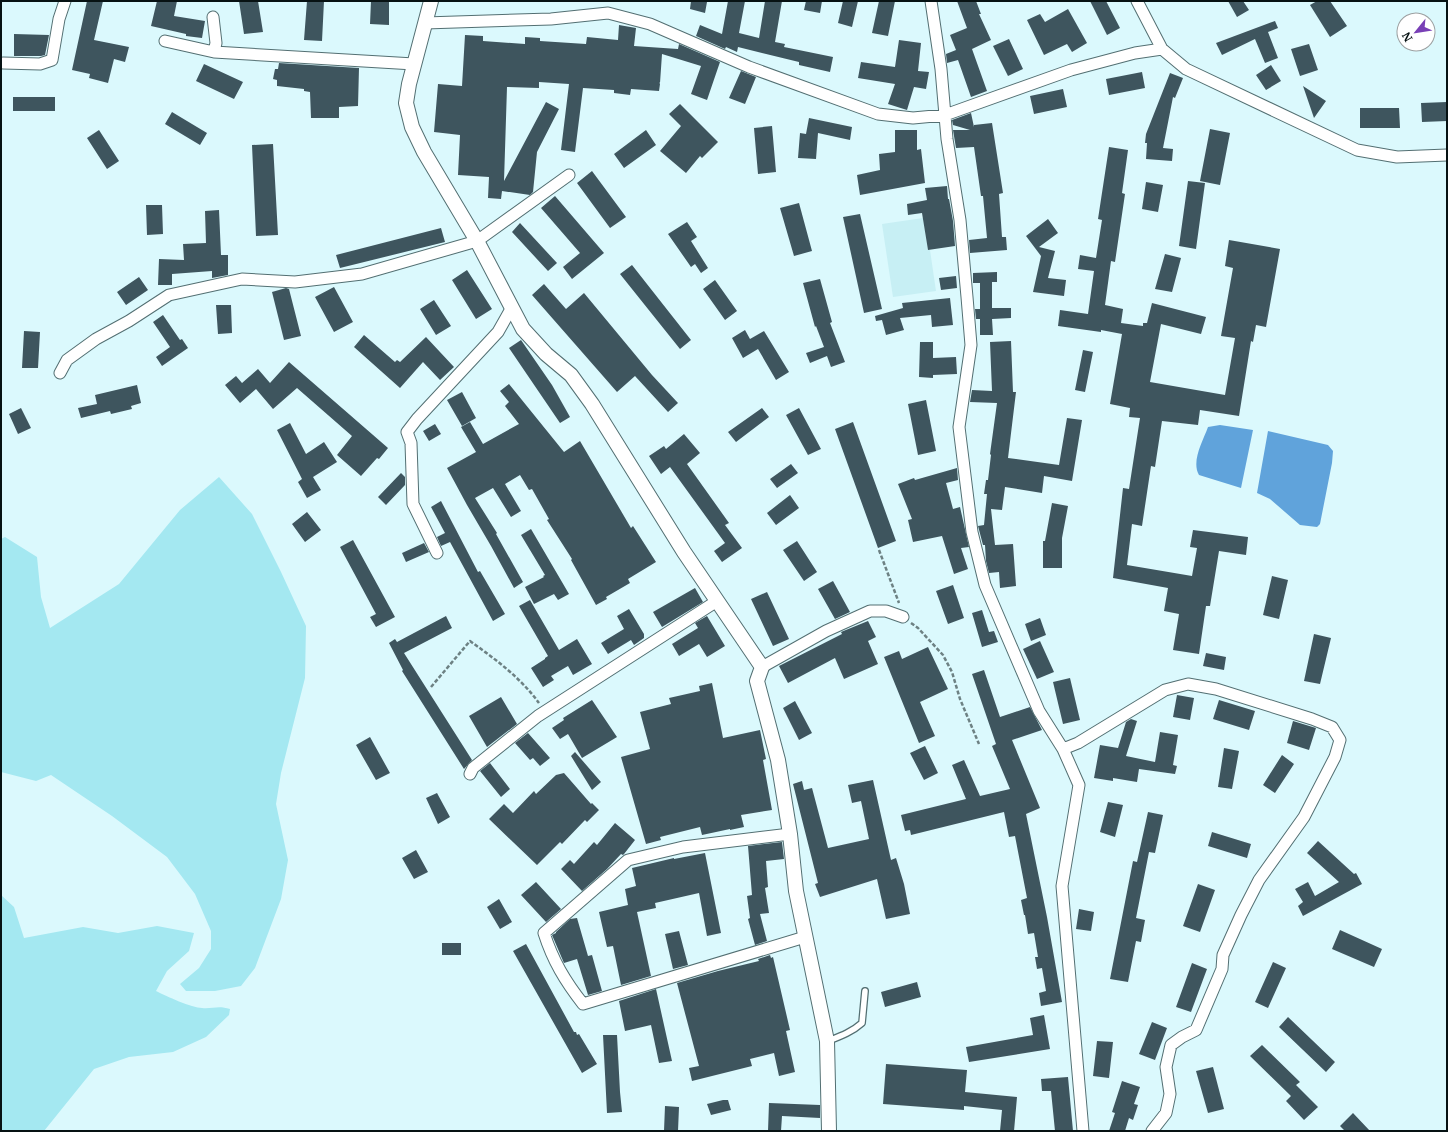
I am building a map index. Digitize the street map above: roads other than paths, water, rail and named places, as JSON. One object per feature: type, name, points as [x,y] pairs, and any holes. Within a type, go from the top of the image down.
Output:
[{"type":"street","points":[[3,63],[40,64],[52,60],[59,19],[65,1]]},
{"type":"street","points":[[431,1],[414,64],[406,103],[412,127],[424,152],[477,241],[511,309],[523,329],[546,354],[571,375],[592,404],[684,552],[762,667]]},
{"type":"street","points":[[931,1],[941,69],[947,139],[960,220],[970,345],[959,427],[972,532],[985,585],[1039,711],[1063,749],[1079,785],[1062,886],[1083,1131]]},
{"type":"street","points":[[1137,1],[1162,49],[1186,69],[1357,150],[1397,157],[1447,155]]},
{"type":"street","points":[[425,23],[551,19],[608,13],[650,24],[749,67],[878,114],[913,118],[945,115],[1071,70],[1135,53],[1162,49]]},
{"type":"street","points":[[213,17],[216,43],[214,52]]},
{"type":"street","points":[[165,40],[214,52],[414,64]]},
{"type":"street","points":[[60,373],[67,360],[96,339],[129,321],[170,295],[242,279],[295,282],[362,274],[477,241],[569,175]]},
{"type":"street","points":[[437,553],[412,504],[410,444],[407,432],[498,332],[511,309]]},
{"type":"street","points":[[470,774],[474,768],[545,711],[717,601]]},
{"type":"street","points":[[829,1131],[828,1041],[796,891],[790,834],[778,760],[757,681],[762,667],[826,630],[870,611],[886,611],[903,617]]},
{"type":"street","points":[[1063,749],[1078,743],[1165,690],[1188,684],[1216,689],[1312,719],[1332,727],[1340,740],[1334,757],[1304,817],[1259,880],[1241,915],[1223,956],[1222,969],[1196,1030],[1171,1044],[1166,1067],[1170,1094],[1166,1113],[1152,1131]]},
{"type":"street","points":[[790,834],[683,847],[628,860],[544,933],[551,954],[568,986],[584,1004],[806,937]]},
{"type":"lane","points":[[828,1041],[843,1036],[862,1023],[865,991]]}]
